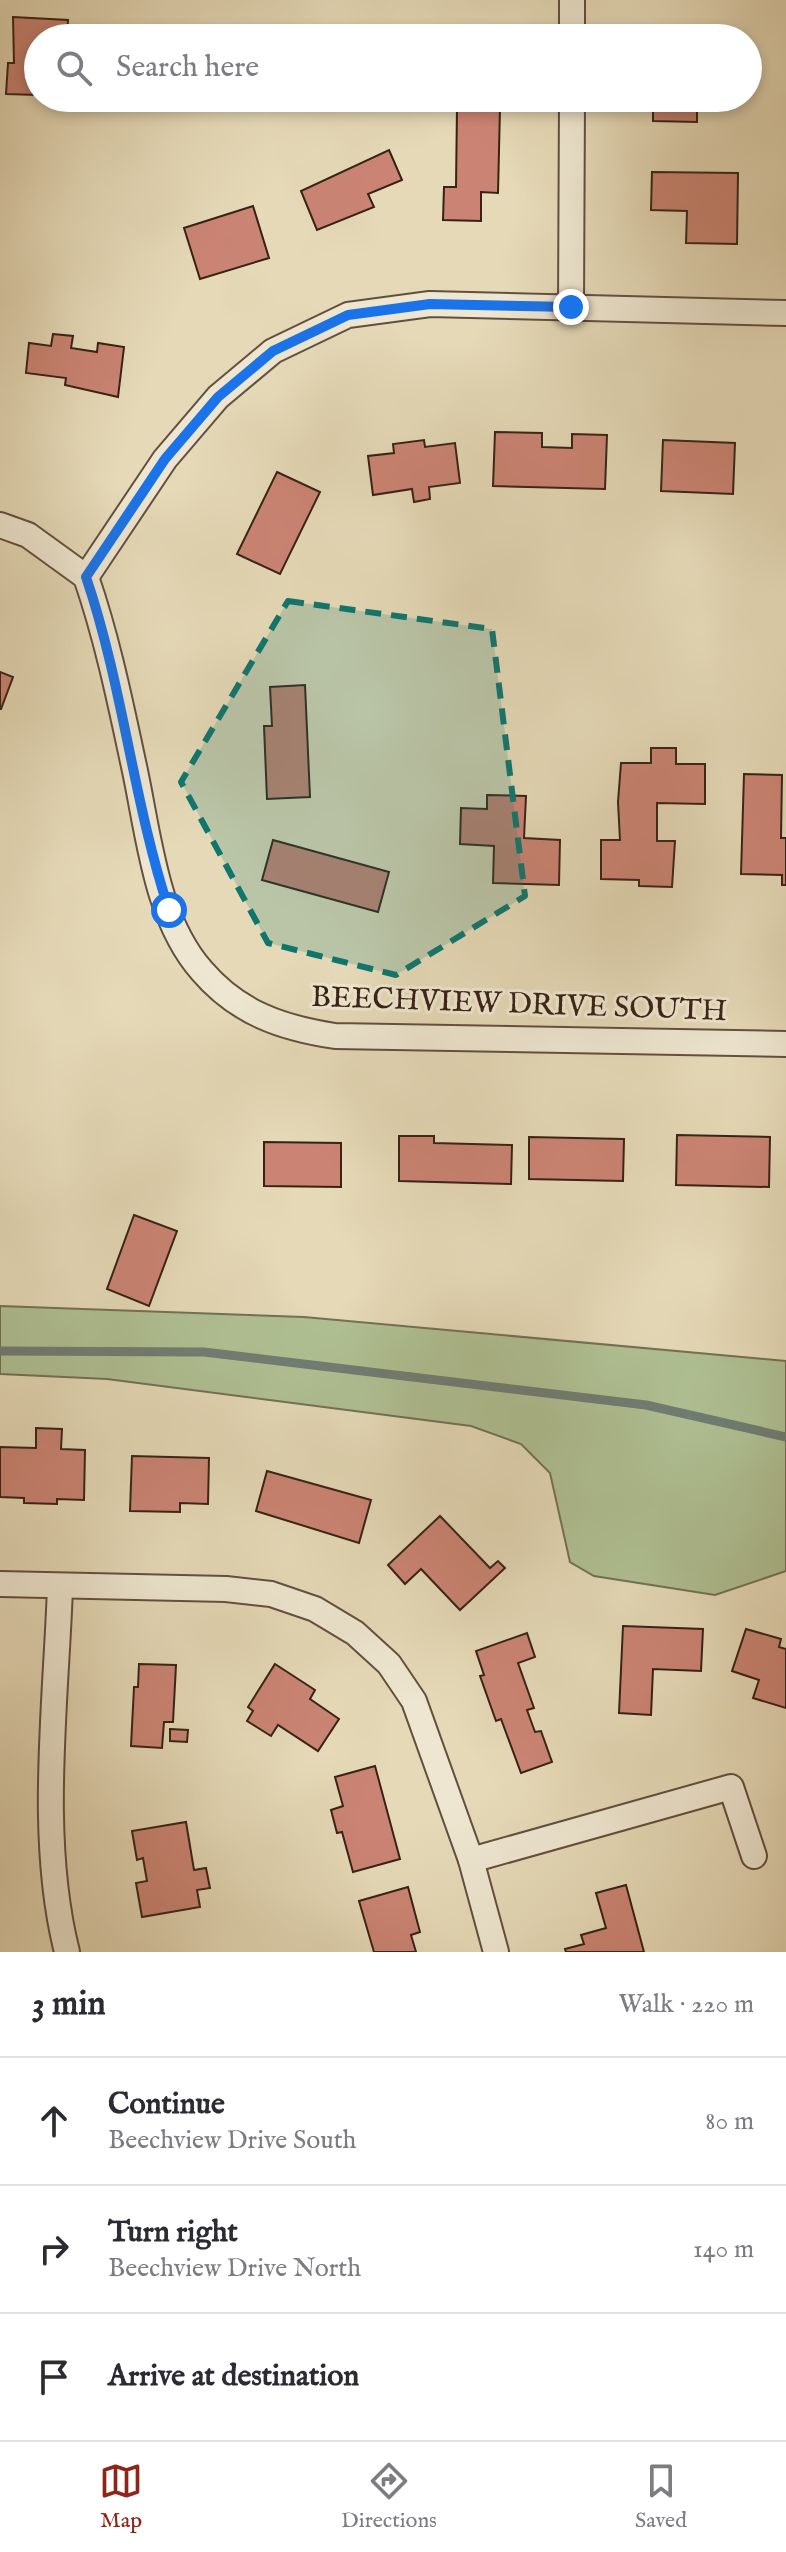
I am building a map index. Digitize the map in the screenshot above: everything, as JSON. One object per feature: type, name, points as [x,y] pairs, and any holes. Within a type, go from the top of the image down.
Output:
[{"type":"street","points":[[572,0],[572,24]]},
{"type":"street","points":[[571,307],[572,112]]},
{"type":"street","points":[[0,525],[28,535],[86,577],[165,459],[218,397],[273,351],[348,315],[430,304],[786,313]]},
{"type":"street","name":"BEECHVIEW DRIVE SOUTH","points":[[86,577],[103,627],[155,869],[169,910],[201,970],[249,1012],[289,1029],[335,1036],[786,1044]]},
{"type":"street","points":[[0,1584],[226,1589],[271,1594],[315,1609],[355,1633],[389,1664],[414,1701],[471,1860],[496,1952]]},
{"type":"street","points":[[60,1587],[51,1845],[53,1896],[67,1952]]},
{"type":"street","points":[[471,1860],[731,1787],[754,1856]]},
{"type":"highlighted area","points":[[288,601],[492,629],[525,896],[396,975],[268,943],[181,782]]},
{"type":"green space","points":[[0,1306],[304,1317],[786,1361],[786,1571],[715,1595],[594,1576],[570,1562],[550,1473],[521,1444],[471,1426],[107,1379],[0,1374]]},
{"type":"building","points":[[13,17],[68,20],[68,24],[24,24],[24,95],[6,94],[8,63],[14,63]]},
{"type":"building","points":[[457,112],[500,112],[498,193],[481,192],[481,221],[443,220],[444,187],[456,187]]},
{"type":"building","points":[[653,112],[697,112],[697,122],[653,121]]},
{"type":"building","points":[[389,150],[402,180],[368,194],[374,207],[317,230],[301,191]]},
{"type":"building","points":[[652,172],[738,173],[737,244],[686,243],[687,211],[651,210]]},
{"type":"building","points":[[253,206],[269,258],[200,279],[184,228]]},
{"type":"building","points":[[53,334],[73,336],[71,348],[97,352],[98,343],[124,347],[118,397],[65,385],[66,378],[26,373],[29,343],[51,346]]},
{"type":"building","points":[[495,432],[542,433],[542,447],[572,448],[572,434],[607,435],[605,489],[493,486]]},
{"type":"building","points":[[424,440],[425,447],[455,443],[460,483],[429,487],[430,499],[414,502],[412,489],[373,495],[368,456],[394,453],[393,444]]},
{"type":"building","points":[[663,440],[735,443],[733,494],[661,491]]},
{"type":"building","points":[[277,472],[320,492],[280,574],[237,554]]},
{"type":"building","points":[[0,672],[13,677],[1,709],[0,709]]},
{"type":"building","points":[[305,685],[310,797],[267,799],[264,726],[272,726],[270,687]]},
{"type":"building","points":[[651,748],[676,748],[676,764],[705,764],[705,804],[657,803],[657,841],[675,841],[672,887],[639,886],[639,880],[601,879],[601,840],[620,840],[618,802],[621,763],[651,763]]},
{"type":"building","points":[[744,774],[782,775],[781,838],[786,838],[786,885],[782,885],[782,875],[741,874]]},
{"type":"building","points":[[487,795],[526,796],[524,838],[560,840],[559,885],[493,883],[494,846],[460,844],[461,808],[487,809]]},
{"type":"building","points":[[273,840],[389,872],[378,912],[262,880]]},
{"type":"building","points":[[677,1135],[770,1137],[769,1187],[676,1185]]},
{"type":"building","points":[[399,1136],[434,1136],[434,1143],[512,1145],[511,1184],[399,1181]]},
{"type":"building","points":[[529,1137],[624,1139],[623,1181],[529,1179]]},
{"type":"building","points":[[264,1142],[341,1143],[341,1187],[264,1186]]},
{"type":"building","points":[[134,1215],[177,1231],[149,1306],[107,1289]]},
{"type":"building","points":[[36,1428],[62,1429],[61,1449],[85,1450],[84,1500],[57,1499],[57,1504],[24,1503],[24,1498],[0,1497],[0,1447],[36,1448]]},
{"type":"building","points":[[132,1456],[209,1458],[208,1504],[180,1503],[180,1512],[130,1511]]},
{"type":"building","points":[[267,1471],[371,1500],[359,1543],[256,1511]]},
{"type":"building","points":[[440,1516],[490,1568],[498,1561],[505,1568],[460,1610],[421,1569],[405,1584],[388,1565]]},
{"type":"building","points":[[623,1626],[703,1629],[701,1671],[653,1669],[651,1715],[619,1713]]},
{"type":"building","points":[[746,1629],[781,1639],[779,1647],[786,1649],[786,1708],[753,1698],[759,1680],[732,1671]]},
{"type":"building","points":[[527,1633],[535,1657],[518,1663],[534,1708],[527,1710],[535,1732],[541,1731],[552,1762],[521,1773],[501,1719],[496,1721],[480,1676],[484,1675],[476,1651]]},
{"type":"building","points":[[139,1664],[176,1665],[173,1722],[164,1722],[162,1748],[131,1746],[134,1687],[138,1687]]},
{"type":"building","points":[[275,1664],[315,1690],[310,1699],[339,1719],[318,1751],[278,1725],[271,1736],[247,1721],[253,1711],[248,1707]]},
{"type":"building","points":[[170,1729],[188,1730],[187,1742],[170,1741]]},
{"type":"building","points":[[375,1766],[400,1859],[353,1872],[342,1832],[337,1833],[331,1810],[343,1806],[335,1777]]},
{"type":"building","points":[[186,1822],[194,1870],[206,1868],[210,1888],[197,1890],[200,1907],[142,1917],[136,1883],[147,1881],[143,1858],[137,1860],[132,1831]]},
{"type":"building","points":[[626,1885],[644,1952],[566,1952],[565,1949],[584,1944],[581,1935],[606,1928],[596,1893]]},
{"type":"building","points":[[408,1887],[420,1932],[411,1935],[416,1952],[374,1952],[359,1901]]},
{"type":"waterway","points":[[0,1351],[204,1352],[646,1405],[786,1437]]},
{"type":"route","points":[[169,910],[155,869],[103,627],[86,577],[165,459],[218,397],[273,351],[348,315],[430,304],[571,307]]}]
